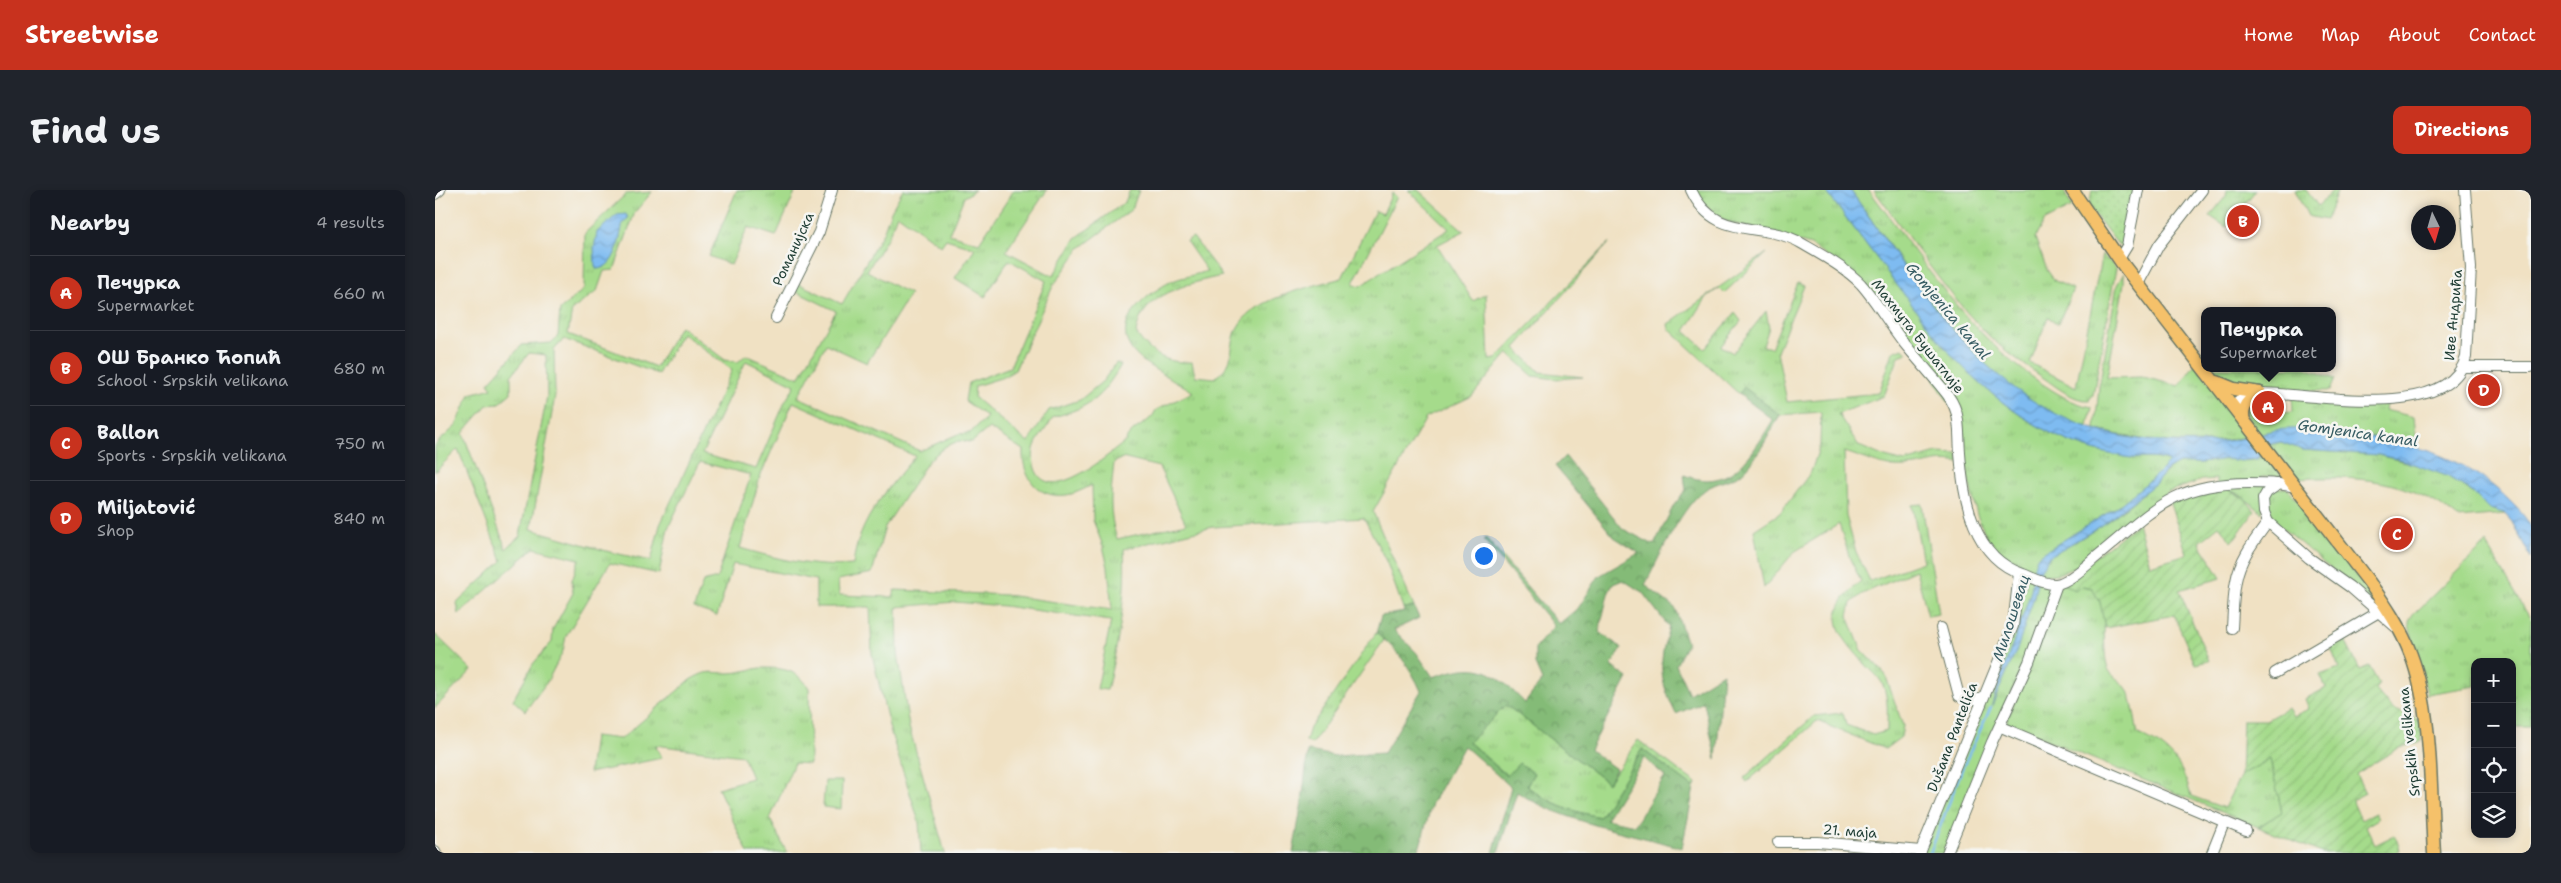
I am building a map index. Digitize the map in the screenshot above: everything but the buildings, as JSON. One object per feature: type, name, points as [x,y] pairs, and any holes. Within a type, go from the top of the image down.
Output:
[{"type":"main road","points":[[2072,190],[2119,259],[2201,365]]},
{"type":"main road","points":[[2207,372],[2244,421]]},
{"type":"main road","points":[[2212,379],[2228,388],[2260,393]]},
{"type":"main road","points":[[2244,421],[2244,408],[2250,400],[2260,393]]},
{"type":"main road","name":"Srpskih velikana","points":[[2244,421],[2283,479],[2295,487],[2369,582],[2401,631],[2411,656],[2422,698],[2434,853]]},
{"type":"street","points":[[435,194],[441,190]]},
{"type":"street","name":"Романијска","points":[[775,318],[819,232],[832,190]]},
{"type":"street","name":"Махмута Бушатлије","points":[[1691,190],[1701,207],[1722,223],[1743,230],[1789,236],[1849,275],[1867,291],[1904,343],[1952,401],[1961,428],[1960,458],[1969,513],[1978,534],[1989,550],[2005,565],[2023,574],[2052,583]]},
{"type":"street","points":[[2119,259],[2127,246],[2138,190]]},
{"type":"street","points":[[2138,284],[2159,245],[2202,190]]},
{"type":"street","name":"Иве Андрића","points":[[2260,393],[2397,400],[2435,389],[2448,382],[2464,367],[2471,268],[2465,190]]},
{"type":"street","points":[[2464,367],[2531,367]]},
{"type":"street","points":[[2233,406],[2242,398],[2260,393]]},
{"type":"street","points":[[2283,479],[2267,492],[2263,499],[2264,512],[2268,522],[2309,558],[2350,587],[2377,613],[2401,631]]},
{"type":"street","points":[[1947,853],[2048,612],[2052,583],[2093,560],[2152,511],[2181,493],[2213,484],[2283,479]]},
{"type":"street","points":[[2232,628],[2235,586],[2239,569],[2245,556],[2268,522]]},
{"type":"street","name":"Dušana Pantelića","points":[[1920,852],[1981,699],[2013,626],[2023,574]]},
{"type":"street","points":[[2275,673],[2377,613]]},
{"type":"street","points":[[1941,628],[1959,696],[1966,699],[1981,699]]},
{"type":"street","points":[[2001,726],[2246,831]]},
{"type":"street","points":[[2212,853],[2224,823]]},
{"type":"street","name":"21. маја","points":[[1778,842],[1817,842],[1920,852]]},
{"type":"green space","points":[[737,190],[796,190],[776,236],[748,227],[731,265],[709,256]]},
{"type":"green space","points":[[903,190],[975,190],[964,197],[949,234],[979,243],[1014,190],[1047,190],[1006,251],[1053,276],[1076,238],[1125,202],[1130,190],[1139,190],[1132,209],[1080,248],[1053,286],[1015,370],[1004,377],[975,386],[974,397],[1028,443],[1049,410],[1080,400],[1103,381],[1116,363],[1121,365],[1107,386],[1094,400],[1077,409],[1053,417],[1037,442],[1033,456],[1037,473],[1045,481],[1056,482],[1068,480],[1095,465],[1125,442],[1132,432],[1149,419],[1156,410],[1193,392],[1159,372],[1135,354],[1126,337],[1126,327],[1136,309],[1153,293],[1174,280],[1207,271],[1186,241],[1193,237],[1222,276],[1196,282],[1169,292],[1147,309],[1140,320],[1136,333],[1147,347],[1160,356],[1175,361],[1192,362],[1195,376],[1215,378],[1229,363],[1235,334],[1241,322],[1252,312],[1265,303],[1281,296],[1342,278],[1375,211],[1383,214],[1392,193],[1397,197],[1353,283],[1360,286],[1449,229],[1408,190],[1418,190],[1464,231],[1437,245],[1473,301],[1486,294],[1489,360],[1496,359],[1610,242],[1515,348],[1540,372],[1583,377],[1556,379],[1533,376],[1508,353],[1472,396],[1426,418],[1373,512],[1414,607],[1403,608],[1387,563],[1364,518],[1213,527],[1124,549],[1125,567],[1121,620],[1107,690],[1097,689],[1111,621],[1004,606],[955,602],[897,607],[898,653],[909,727],[945,853],[921,853],[919,822],[890,730],[872,654],[870,607],[816,607],[816,580],[733,564],[717,616],[694,608],[703,582],[717,578],[751,475],[700,462],[668,528],[659,574],[610,563],[566,636],[563,651],[547,682],[525,711],[513,700],[533,664],[552,642],[553,629],[573,593],[572,580],[579,559],[534,548],[459,614],[457,603],[502,561],[458,449],[435,472],[435,445],[456,426],[470,394],[492,388],[488,383],[522,345],[551,343],[558,336],[560,310],[584,289],[585,233],[626,194],[652,192],[635,212],[614,270],[604,271],[597,291],[572,310],[568,334],[656,367],[680,326],[725,360],[738,362],[746,355],[799,378],[836,311],[789,288],[793,281],[842,304],[883,233],[891,211]],"holes":[[[897,214],[941,246],[946,239],[975,248],[955,278],[985,297],[1009,260],[1046,281],[1010,367],[968,383],[965,401],[987,417],[970,433],[958,434],[920,451],[798,397],[826,344],[867,363],[910,294],[867,271],[889,235]],[[682,333],[732,370],[660,525],[651,561],[610,552],[531,529],[555,396],[554,350],[564,339],[658,374]],[[529,353],[546,355],[547,396],[520,536],[506,549],[463,433],[487,405],[498,404],[511,393],[511,376]],[[746,361],[795,385],[785,402],[756,469],[702,454]],[[793,402],[915,456],[884,494],[867,520],[856,549],[853,565],[838,566],[796,562],[740,548],[760,477]],[[989,428],[1023,450],[1025,469],[1033,484],[1039,489],[1056,495],[1069,494],[1092,485],[1093,520],[1103,546],[1108,567],[1112,610],[1006,595],[895,590],[893,597],[839,595],[838,580],[872,573],[885,527],[929,460],[946,446],[959,441],[972,442]],[[1122,458],[1159,467],[1186,524],[1117,539],[1112,520],[1111,492],[1114,463]]]},
{"type":"green space","points":[[1695,190],[1825,190],[1941,343],[1992,394],[2031,422],[2074,444],[2097,451],[2169,462],[2154,477],[2117,507],[2043,553],[2055,551],[2070,544],[2102,525],[2155,483],[2169,469],[2178,464],[2185,462],[2202,463],[2224,459],[2245,461],[2260,457],[2264,453],[2282,476],[2261,476],[2261,482],[2267,483],[2262,513],[2241,496],[2216,484],[2216,479],[2202,480],[2168,492],[2076,567],[2058,574],[2045,575],[2016,565],[2003,557],[1988,541],[1977,515],[1968,477],[1963,425],[1916,351],[1865,285],[1811,245],[1725,221],[1702,203]]},
{"type":"green space","points":[[1850,190],[1869,190],[1946,293],[2012,362],[2057,393],[2092,407],[2088,427],[2051,412],[2016,390],[1983,362],[1953,329],[1925,293]]},
{"type":"green space","points":[[1874,190],[2063,190],[2072,207],[2044,221],[2035,238],[2047,270],[2055,281],[2073,289],[2058,324],[2048,317],[2030,363],[2076,387],[2102,254],[2116,268],[2093,395],[2089,400],[2078,399],[2062,391],[2015,358],[1985,332],[1941,281]]},
{"type":"green space","points":[[2092,190],[2134,190],[2124,244],[2120,247],[2089,207]]},
{"type":"green space","points":[[2227,190],[2256,190],[2226,227],[2210,216],[2226,196]]},
{"type":"green space","points":[[2295,190],[2306,190],[2318,206],[2333,190],[2338,190],[2326,220],[2308,216]]},
{"type":"green space","points":[[1767,253],[1724,293],[1719,288],[1707,297],[1685,331],[1705,349],[1735,313],[1741,321],[1721,346],[1733,353],[1766,311],[1769,327],[1763,346],[1771,348],[1798,283],[1804,286],[1777,351],[1787,402],[1879,393],[1893,352],[1903,348],[1907,353],[1899,356],[1884,396],[1838,414],[1859,446],[1885,457],[1905,462],[1937,453],[1958,454],[1960,463],[1943,461],[1897,467],[1844,452],[1846,516],[1856,552],[1870,581],[1923,562],[1912,505],[1922,504],[1939,614],[1928,616],[1916,570],[1862,594],[1851,603],[1848,616],[1861,649],[1885,674],[1903,726],[1901,737],[1885,749],[1817,721],[1747,782],[1744,778],[1814,716],[1843,713],[1846,725],[1873,735],[1887,731],[1887,702],[1883,685],[1848,644],[1838,624],[1837,614],[1841,604],[1848,593],[1861,581],[1850,559],[1839,524],[1794,552],[1764,588],[1754,530],[1780,513],[1811,472],[1820,445],[1821,412],[1780,415],[1744,388],[1739,394],[1669,329],[1668,324]]},
{"type":"green space","points":[[2124,273],[2124,283],[2107,378],[2143,377],[2179,386],[2195,364],[2251,436],[2212,442],[2173,442],[2133,438],[2095,429],[2099,387],[2117,285]]},
{"type":"green space","points":[[2214,372],[2317,372],[2335,379],[2330,391],[2254,388],[2226,383],[2218,378]]},
{"type":"green space","points":[[1744,387],[1780,415],[1762,447],[1745,470],[1739,475],[1705,490],[1693,501],[1677,523],[1645,585],[1675,608],[1687,644],[1676,665],[1689,694],[1723,673],[1716,760],[1704,702],[1676,714],[1666,691],[1663,681],[1662,662],[1669,627],[1642,592],[1623,580],[1613,584],[1608,594],[1599,632],[1622,648],[1611,666],[1628,678],[1590,750],[1616,769],[1608,783],[1506,705],[1469,742],[1507,776],[1519,763],[1534,773],[1527,786],[1543,797],[1571,809],[1600,817],[1642,749],[1694,788],[1682,848],[1576,819],[1536,803],[1517,792],[1498,853],[1493,853],[1511,787],[1464,746],[1432,803],[1418,853],[1293,853],[1308,751],[1336,756],[1384,753],[1421,691],[1413,674],[1402,659],[1376,633],[1381,616],[1404,612],[1403,608],[1414,607],[1419,618],[1394,630],[1416,652],[1433,677],[1463,669],[1485,671],[1503,682],[1525,703],[1542,680],[1535,664],[1535,648],[1554,626],[1484,540],[1486,538],[1559,624],[1579,607],[1599,576],[1639,553],[1614,537],[1555,466],[1565,456],[1623,529],[1654,545],[1674,505],[1686,490],[1684,475],[1700,479],[1715,479],[1727,475],[1748,457],[1773,420],[1739,394]],"holes":[[[1644,758],[1665,776],[1635,825],[1606,819]]]},
{"type":"green space","points":[[2292,396],[2386,404],[2385,410],[2414,417],[2417,446],[2339,432],[2298,430],[2261,434],[2248,422],[2246,409],[2257,398],[2260,415],[2293,412]]},
{"type":"green space","points":[[2281,442],[2303,450],[2379,455],[2421,466],[2447,476],[2505,514],[2458,518],[2440,505],[2421,495],[2402,487],[2382,482],[2340,478],[2297,479],[2269,445]]},
{"type":"green space","points":[[2224,487],[2245,499],[2255,511],[2232,542],[2219,526],[2199,542],[2221,578],[2179,590],[2209,661],[2195,664],[2174,615],[2105,628],[2100,602],[2092,588],[2083,586],[2075,590],[2061,583],[2138,523],[2150,565],[2187,554],[2169,501]]},
{"type":"green space","points":[[2274,488],[2287,488],[2298,500],[2390,619],[2267,515],[2268,494]]},
{"type":"green space","points":[[2486,543],[2531,620],[2531,727],[2516,727],[2516,658],[2471,658],[2471,687],[2427,694],[2411,634],[2409,622],[2413,615]]},
{"type":"green space","points":[[2026,576],[2050,583],[2053,593],[1945,853],[1922,853],[2017,619],[2020,588],[2026,587]]},
{"type":"green space","points":[[2061,583],[2092,588],[2098,597],[2103,615],[2107,666],[2110,672],[2127,689],[2138,734],[2167,751],[2179,765],[2191,796],[2224,808],[2241,775],[2270,759],[2282,812],[2258,827],[2006,723]]},
{"type":"green space","points":[[1376,633],[1384,640],[1312,744],[1306,741],[1310,728]]},
{"type":"green space","points":[[2341,633],[2360,670],[2369,666],[2379,684],[2375,689],[2392,709],[2421,721],[2422,741],[2397,749],[2356,774],[2365,793],[2352,800],[2361,820],[2375,813],[2378,819],[2366,826],[2375,845],[2395,835],[2400,850],[2394,853],[2322,853],[2258,827],[2282,812],[2270,759],[2241,775],[2243,720],[2266,720],[2288,708],[2293,716],[2309,709],[2305,699],[2326,688],[2320,675],[2339,668],[2328,641]]},
{"type":"green space","points":[[435,634],[472,670],[435,708]]},
{"type":"green space","points":[[761,668],[776,668],[794,673],[809,688],[810,764],[794,763],[770,819],[787,853],[748,853],[718,788],[752,778],[743,756],[655,745],[662,758],[589,773],[594,736],[621,739],[690,680],[701,674],[709,672],[733,673]]},
{"type":"green space","points":[[1506,705],[1608,783],[1638,740],[1696,783],[1694,788],[1642,749],[1600,817],[1552,802],[1527,786],[1534,773],[1508,776],[1468,742]]},
{"type":"green space","points":[[825,781],[842,781],[841,809],[823,807]]},
{"type":"water","points":[[1825,190],[1850,190],[1920,288],[1971,350],[2000,377],[2032,400],[2067,419],[2106,433],[2171,442],[2192,443],[2234,440],[2275,430],[2295,429],[2383,439],[2407,444],[2451,460],[2472,471],[2510,501],[2530,525],[2531,558],[2512,522],[2504,513],[2489,509],[2472,492],[2447,476],[2402,460],[2379,455],[2303,450],[2281,442],[2271,444],[2257,459],[2241,461],[2226,459],[2201,463],[2179,463],[2167,470],[2156,483],[2101,526],[2050,556],[2040,571],[2018,647],[1991,708],[2030,594],[2034,565],[2038,556],[2117,507],[2154,477],[2169,462],[2155,458],[2131,458],[2114,455],[2074,444],[2031,422],[1992,394],[1941,343]]},
{"type":"water","points":[[626,214],[628,218],[623,224],[618,247],[612,259],[603,268],[597,269],[595,266],[594,248],[597,232],[617,215]]},
{"type":"waterway","name":"Милошевац","points":[[1930,853],[1962,769],[1991,707]]},
{"type":"place","name":"ОШ Бранко Ћопић","points":[[2243,221]]},
{"type":"place","name":"Miljatović","points":[[2484,390]]},
{"type":"place","name":"Печурка","points":[[2268,407]]},
{"type":"place","name":"Ballon","points":[[2397,534]]},
{"type":"water label","name":"Gomjenica kanal","points":[[1948,311]]},
{"type":"water label","name":"Gomjenica kanal","points":[[2358,433]]}]
